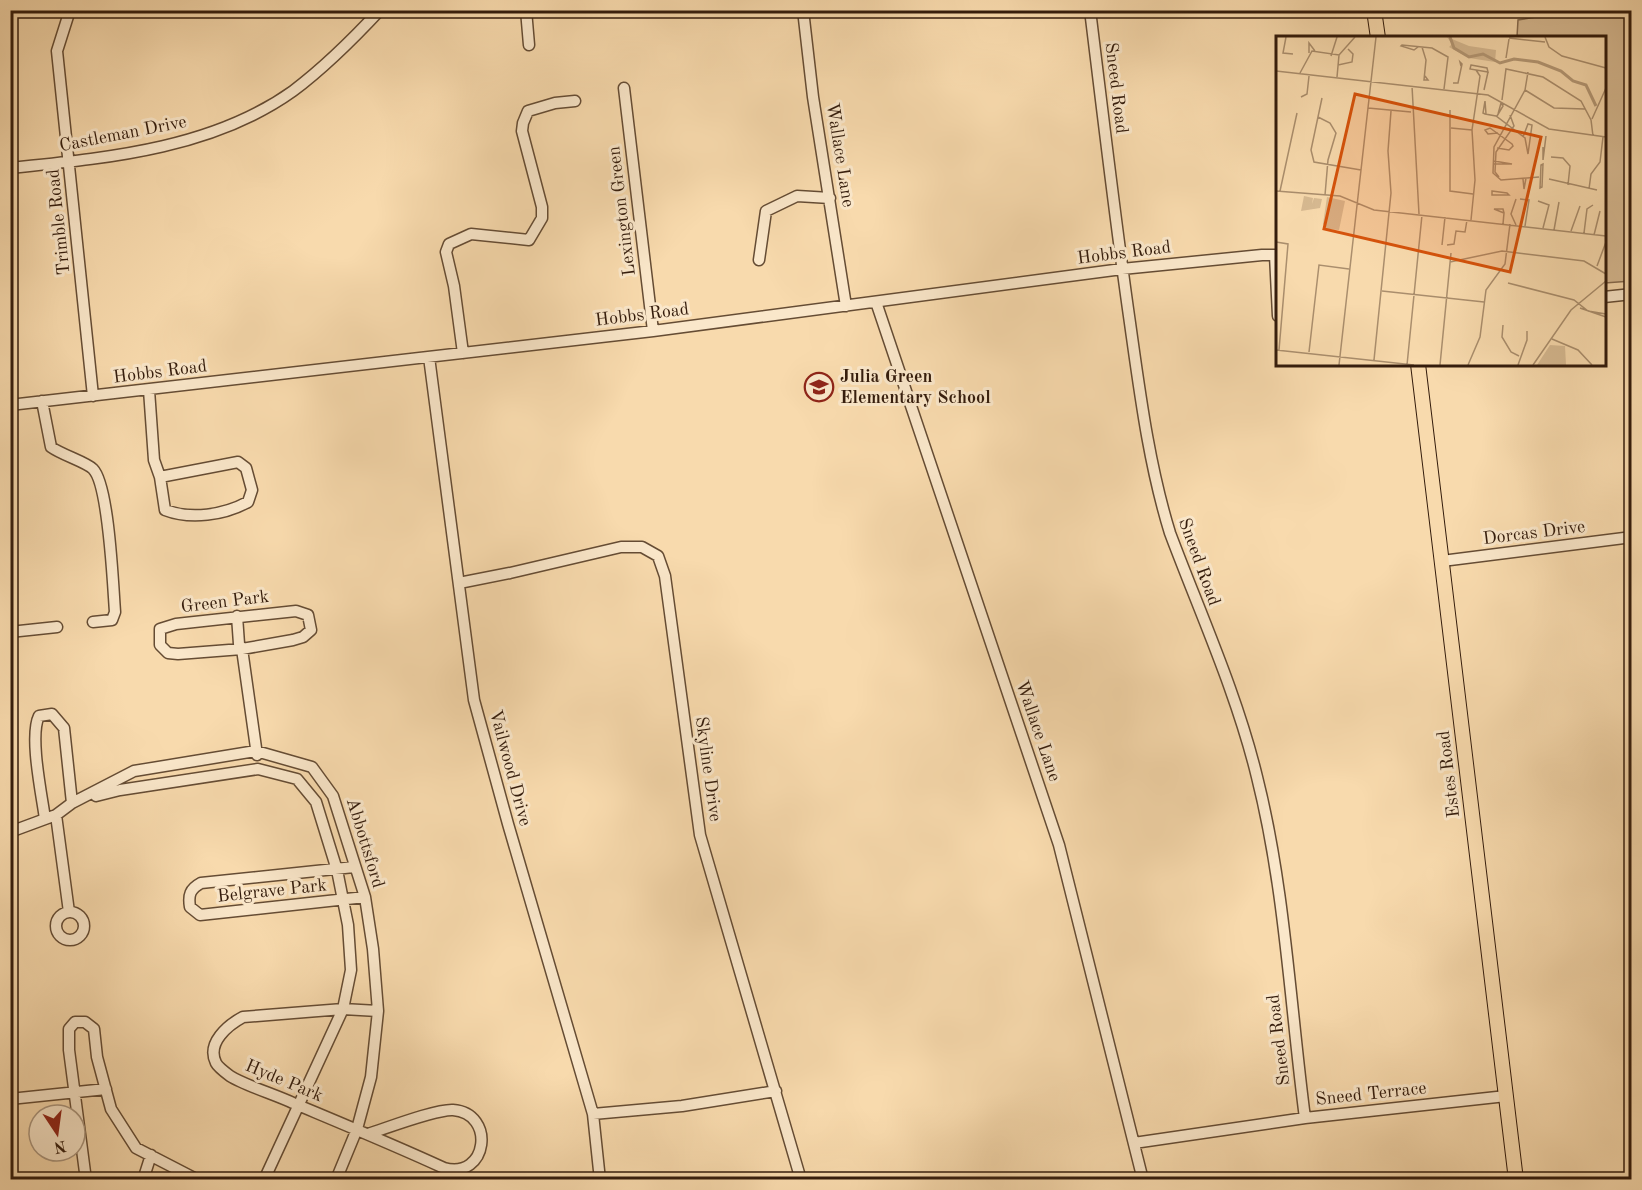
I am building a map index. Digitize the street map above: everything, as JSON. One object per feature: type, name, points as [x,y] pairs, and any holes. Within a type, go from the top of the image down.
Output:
[{"type":"main road","points":[[1374,10],[1378,36]]},
{"type":"main road","name":"Estes Road","points":[[1418,366],[1516,1179]]},
{"type":"street","name":"Trimble Road","points":[[70,10],[57,51],[93,396]]},
{"type":"street","name":"Castleman Drive","points":[[10,168],[70,162],[181,143],[242,120],[292,91],[342,51],[380,10]]},
{"type":"street","points":[[526,10],[529,45]]},
{"type":"street","name":"Wallace Lane","points":[[803,10],[813,97],[846,306]]},
{"type":"street","name":"Sneed Road","points":[[1090,10],[1144,425],[1160,500],[1170,533],[1245,731],[1268,822],[1281,911],[1305,1118]]},
{"type":"street","name":"Lexington Green","points":[[624,88],[653,331]]},
{"type":"street","points":[[463,353],[454,286],[446,252],[449,244],[471,234],[529,240],[542,218],[542,207],[522,131],[523,123],[528,111],[555,103],[575,101]]},
{"type":"street","points":[[759,260],[766,211],[797,196],[830,198]]},
{"type":"street","name":"Hobbs Road","points":[[10,405],[653,331],[1122,269],[1276,255]]},
{"type":"street","points":[[1606,297],[1632,294]]},
{"type":"street","name":"Wallace Lane","points":[[876,302],[1059,845],[1143,1179]]},
{"type":"street","name":"Vailwood Drive","points":[[429,357],[474,700],[593,1114],[600,1179]]},
{"type":"street","points":[[149,390],[154,460],[160,477],[165,510],[178,515],[208,515],[239,507],[248,502],[252,490],[246,468],[238,462],[160,477]]},
{"type":"street","points":[[42,402],[51,447],[93,469],[100,483],[105,508],[115,612],[112,620],[93,622]]},
{"type":"street","name":"Dorcas Drive","points":[[1442,561],[1632,537]]},
{"type":"street","name":"Skyline Drive","points":[[459,583],[621,547],[642,547],[658,556],[664,576],[700,835],[801,1179]]},
{"type":"street","name":"Green Park","points":[[296,611],[308,615],[311,630],[303,637],[242,649],[168,653],[160,645],[158,637],[160,629],[176,624],[296,611]]},
{"type":"street","points":[[237,616],[239,644],[242,649],[258,769]]},
{"type":"street","points":[[10,632],[57,627]]},
{"type":"street","points":[[69,912],[51,817],[37,766],[36,722],[39,716],[52,714],[64,728],[72,803]]},
{"type":"street","name":"Abbottsford","points":[[10,832],[51,817],[72,803],[134,771],[256,751],[312,767],[333,796],[365,897],[373,949],[378,1011],[363,1132],[336,1179]]},
{"type":"street","name":"Abbottsford","points":[[72,803],[120,790],[258,769],[297,779],[316,802],[337,870],[348,925],[351,970],[343,1009],[264,1179]]},
{"type":"street","name":"Belgrave Park","points":[[354,867],[201,883],[193,887],[190,892],[190,907],[200,915],[365,897]]},
{"type":"street","name":"Hyde Park","points":[[363,1132],[452,1110],[468,1114],[478,1126],[483,1140],[473,1162],[466,1167],[451,1170],[230,1076],[216,1063],[216,1039],[230,1024],[243,1017],[343,1009],[378,1011]]},
{"type":"street","points":[[86,1179],[69,1050],[69,1029],[75,1022],[85,1022],[94,1029],[97,1057],[111,1109],[136,1148],[198,1179]]},
{"type":"street","points":[[10,1100],[106,1089]]},
{"type":"street","points":[[593,1114],[682,1106],[776,1091]]},
{"type":"street","name":"Sneed Terrace","points":[[1134,1143],[1305,1118],[1506,1096]]},
{"type":"street","points":[[143,1179],[151,1155]]},
{"type":"shaded area","points":[[1578,10],[1631,11],[1631,281],[1606,283],[1606,36],[1517,36],[1518,20]]},
{"type":"place","name":"Julia Green Elementary School","points":[[819,387]]}]
